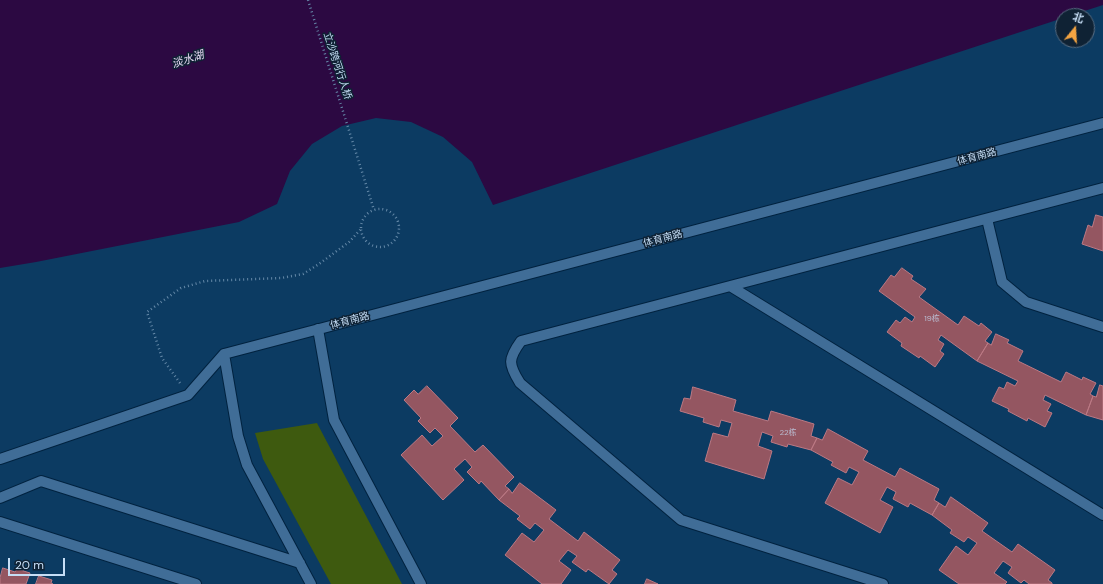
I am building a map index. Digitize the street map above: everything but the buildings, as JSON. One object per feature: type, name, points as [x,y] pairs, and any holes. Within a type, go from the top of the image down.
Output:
[{"type":"street","name":"体育南路","points":[[224,354],[1103,124]]},
{"type":"street","points":[[883,584],[682,520],[520,383],[511,370],[511,354],[521,341],[1103,188]]},
{"type":"street","points":[[987,219],[1002,282],[1026,302],[1103,327]]},
{"type":"street","points":[[730,286],[1103,515]]},
{"type":"street","points":[[318,329],[334,420],[421,584]]},
{"type":"street","points":[[0,458],[188,395],[224,354]]},
{"type":"street","points":[[224,354],[238,436],[247,465],[311,584]]},
{"type":"street","points":[[0,498],[41,481],[300,563]]},
{"type":"street","points":[[0,522],[196,584]]},
{"type":"path","name":"立沙跨河行人桥","points":[[308,0],[374,210]]},
{"type":"path","points":[[380,209],[392,214],[399,224],[397,237],[388,245],[376,247],[366,241],[362,235],[361,229],[364,218],[374,210],[380,209]]},
{"type":"path","points":[[188,395],[162,358],[147,312],[181,288],[204,281],[281,278],[303,274],[349,242],[361,229]]},
{"type":"green space","points":[[317,423],[402,584],[331,584],[263,459],[255,433]]},
{"type":"water","name":"淡水湖","points":[[0,0],[1103,0],[1103,5],[1094,8],[1055,8],[1055,21],[493,205],[472,162],[443,137],[411,122],[376,118],[342,126],[312,144],[290,171],[277,204],[239,222],[0,268]]}]
